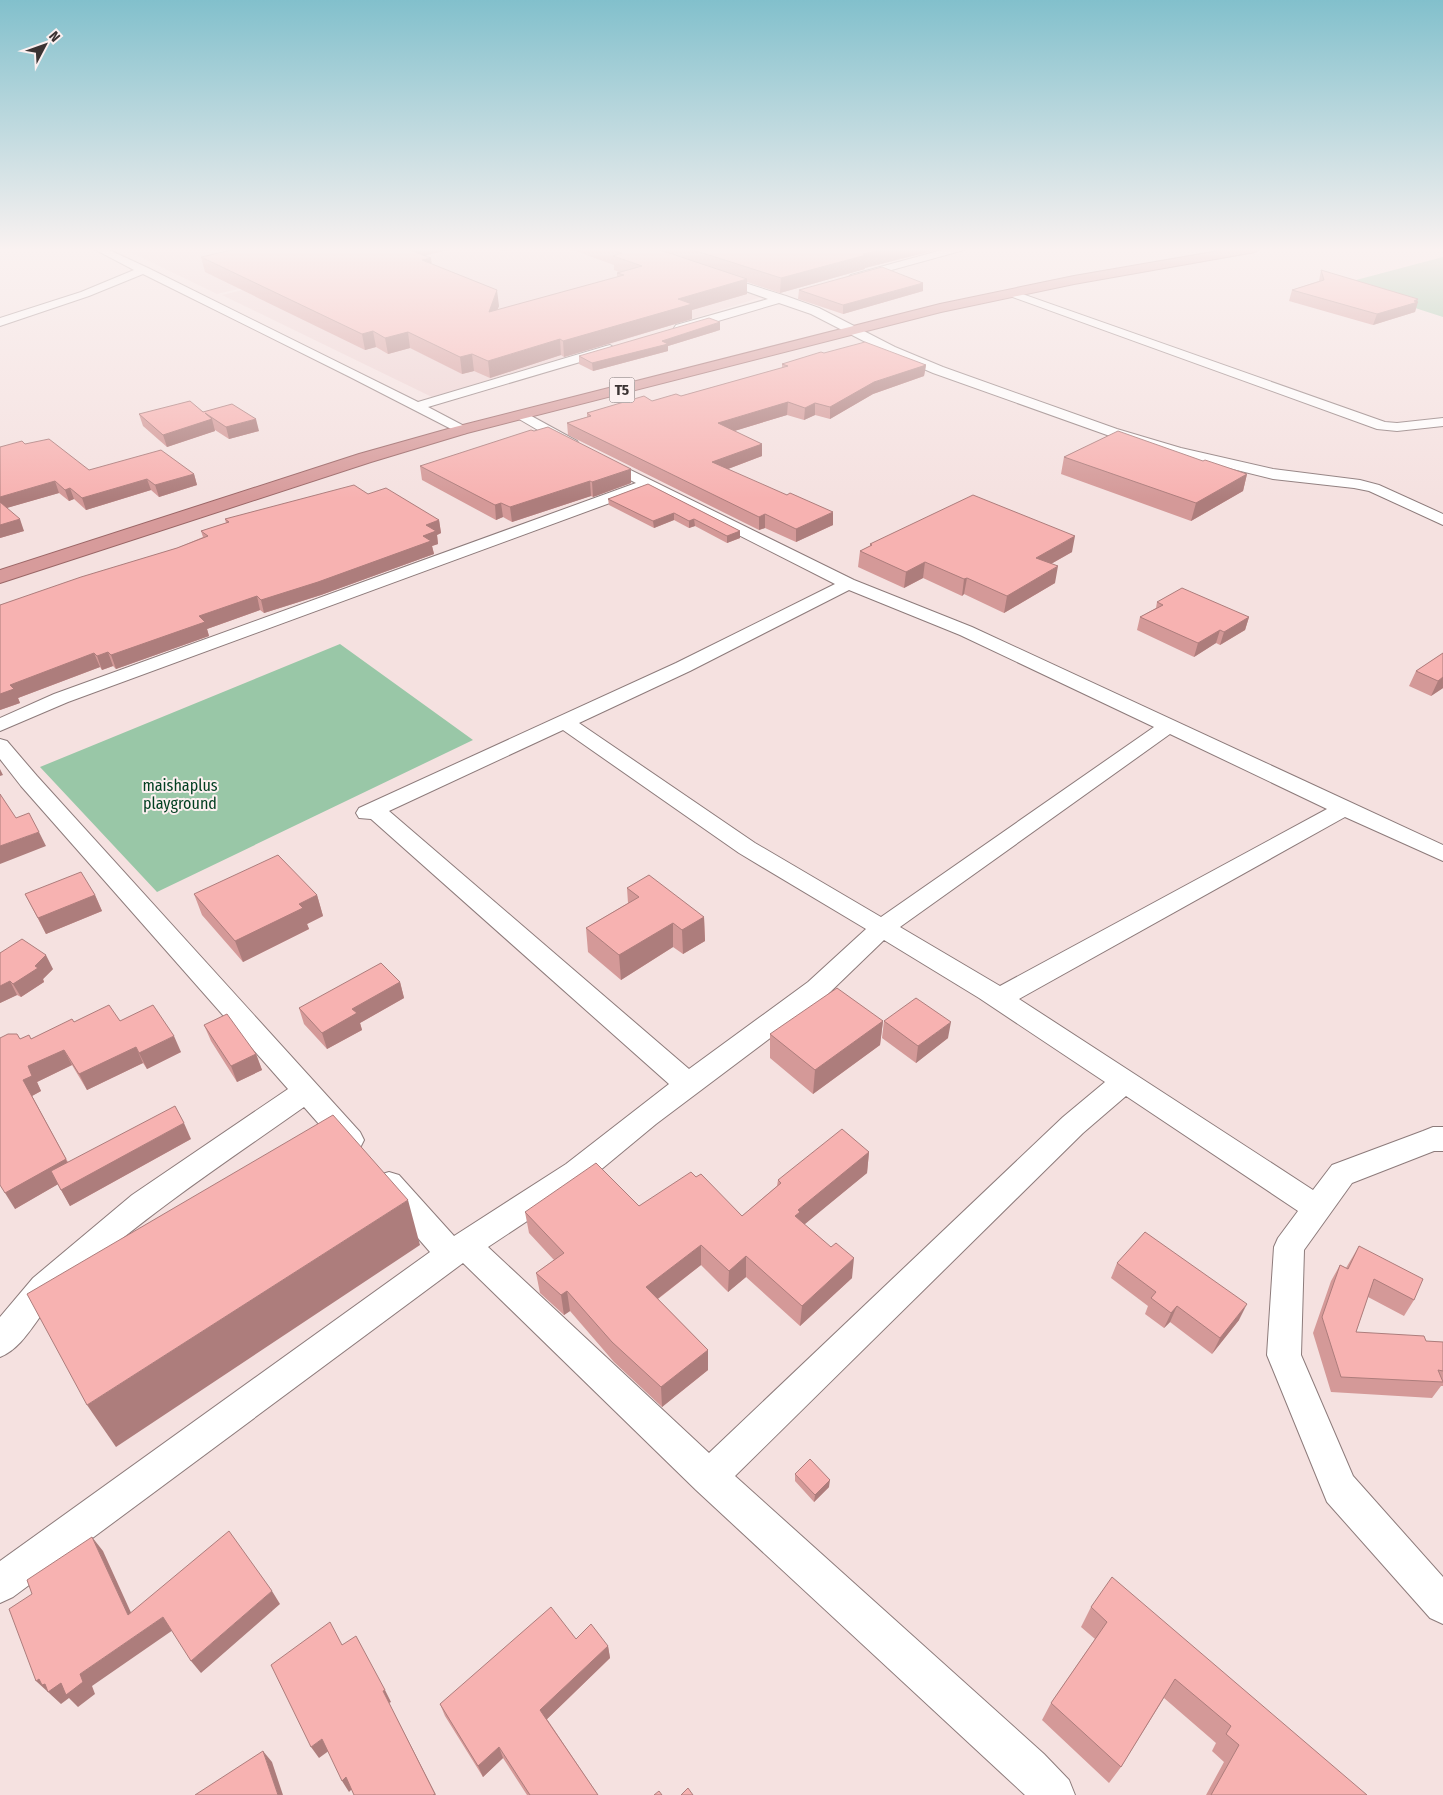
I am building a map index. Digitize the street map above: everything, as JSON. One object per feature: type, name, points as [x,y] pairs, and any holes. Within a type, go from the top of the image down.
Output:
[{"type":"highway","name":"T5","points":[[0,577],[365,458],[461,430],[524,416],[842,332]]},
{"type":"street","points":[[268,332],[418,406],[461,430]]},
{"type":"street","points":[[857,332],[891,350],[938,370],[1112,432],[1177,451],[1273,474],[1355,483],[1374,488],[1443,520]]},
{"type":"street","points":[[1119,332],[1382,426],[1396,428],[1425,422],[1443,422]]},
{"type":"street","points":[[418,406],[618,347]]},
{"type":"street","points":[[524,416],[557,437],[848,584],[966,631],[1443,854]]},
{"type":"street","points":[[0,725],[80,692],[648,484]]},
{"type":"street","points":[[688,1085],[646,1046],[371,812],[683,667],[848,584]]},
{"type":"street","points":[[564,722],[747,848],[999,998],[1317,1208]]},
{"type":"street","points":[[0,1584],[458,1249],[576,1173],[646,1116],[817,989],[882,928],[1170,726]]},
{"type":"street","points":[[0,745],[29,781],[369,1161],[458,1249],[1029,1769],[1054,1795]]},
{"type":"street","points":[[999,998],[1345,808]]},
{"type":"street","points":[[709,1477],[1073,1125],[1126,1081]]},
{"type":"street","points":[[0,1342],[44,1288],[142,1204],[306,1091]]},
{"type":"street","points":[[1443,1139],[1433,1139],[1342,1174],[1288,1247],[1284,1355],[1340,1488],[1443,1605]]},
{"type":"shaded area","points":[[298,332],[651,332],[436,399]]},
{"type":"green space","name":"maishaplus playground","points":[[340,644],[473,740],[157,892],[40,767]]},
{"type":"building","points":[[374,332],[595,332],[563,341],[560,339],[488,361],[472,354],[460,357],[408,332],[385,338]]},
{"type":"building","points":[[662,332],[690,332],[662,341],[668,344],[592,363],[579,356]]},
{"type":"building","points":[[865,342],[926,365],[874,382],[830,407],[815,403],[805,408],[788,402],[718,423],[762,444],[712,462],[787,495],[790,493],[833,512],[796,529],[765,514],[759,517],[567,423],[591,416],[587,413],[644,396],[652,401],[676,394],[681,396],[788,366],[782,364],[821,352],[824,353]]},
{"type":"building","points":[[190,401],[203,412],[232,404],[256,419],[226,427],[205,413],[212,419],[163,435],[139,414]]},
{"type":"building","points":[[548,427],[631,469],[510,507],[501,503],[495,505],[420,466],[531,430],[534,431]]},
{"type":"building","points":[[1118,431],[1203,461],[1205,460],[1247,474],[1196,503],[1064,457]]},
{"type":"building","points":[[49,439],[89,470],[161,450],[194,474],[155,485],[147,479],[82,498],[70,488],[65,490],[55,481],[0,497],[0,447],[22,441],[25,444]]},
{"type":"building","points":[[648,484],[740,531],[727,536],[694,519],[689,521],[674,513],[653,521],[608,499]]},
{"type":"building","points":[[354,485],[368,494],[386,488],[439,520],[426,525],[436,531],[423,536],[431,541],[318,582],[261,600],[257,596],[199,616],[205,622],[111,655],[108,652],[97,656],[94,653],[10,685],[14,689],[0,694],[0,605],[81,577],[177,548],[208,536],[201,531],[229,522],[225,519]]},
{"type":"building","points":[[973,495],[1075,536],[1036,558],[1058,566],[1007,596],[925,562],[906,572],[860,551],[872,545],[870,544]]},
{"type":"building","points":[[0,502],[20,519],[0,525]]},
{"type":"building","points":[[1182,588],[1249,617],[1224,632],[1220,630],[1198,643],[1140,617],[1163,605],[1157,602]]},
{"type":"building","points":[[1443,653],[1443,677],[1438,681],[1416,671]]},
{"type":"building","points":[[0,794],[16,818],[29,813],[39,832],[0,846]]},
{"type":"building","points":[[278,855],[317,895],[299,904],[303,908],[235,941],[194,894]]},
{"type":"building","points":[[81,872],[95,895],[38,918],[25,894]]},
{"type":"building","points":[[649,875],[704,917],[682,930],[673,923],[619,955],[586,928],[639,897],[627,888]]},
{"type":"building","points":[[22,939],[46,955],[35,966],[38,968],[13,984],[10,981],[0,986],[0,953]]},
{"type":"building","points":[[381,963],[400,982],[352,1009],[357,1013],[322,1033],[299,1008]]},
{"type":"building","points":[[837,988],[883,1021],[815,1070],[770,1034]]},
{"type":"building","points":[[916,998],[951,1022],[918,1046],[884,1021]]},
{"type":"building","points":[[109,1005],[120,1021],[153,1005],[174,1036],[139,1053],[136,1047],[79,1074],[64,1050],[28,1066],[32,1076],[23,1080],[66,1159],[5,1193],[0,1185],[0,1038],[8,1034],[17,1034],[20,1039],[29,1035],[31,1039],[72,1019],[74,1022]]},
{"type":"building","points":[[227,1014],[256,1054],[231,1066],[204,1025]]},
{"type":"building","points":[[175,1106],[184,1123],[61,1190],[51,1171]]},
{"type":"building","points":[[333,1115],[408,1200],[87,1405],[27,1294]]},
{"type":"building","points":[[842,1129],[869,1152],[798,1210],[800,1212],[795,1216],[831,1247],[836,1243],[854,1258],[802,1306],[746,1256],[729,1271],[701,1245],[646,1287],[708,1350],[661,1387],[612,1342],[567,1291],[561,1295],[536,1273],[564,1253],[525,1212],[596,1163],[639,1206],[691,1172],[696,1177],[701,1174],[742,1216],[781,1183],[778,1180]]},
{"type":"building","points":[[1145,1232],[1247,1304],[1220,1338],[1177,1306],[1171,1313],[1151,1298],[1156,1292],[1117,1263]]},
{"type":"building","points":[[1359,1246],[1423,1279],[1414,1300],[1374,1279],[1356,1332],[1424,1336],[1426,1341],[1443,1342],[1443,1371],[1438,1370],[1443,1382],[1341,1377],[1322,1317],[1340,1265],[1348,1269]]},
{"type":"building","points":[[810,1459],[830,1480],[815,1495],[795,1474]]},
{"type":"building","points":[[229,1531],[272,1591],[191,1661],[163,1617],[80,1674],[83,1682],[66,1695],[61,1683],[48,1692],[45,1684],[42,1685],[39,1679],[36,1681],[9,1609],[32,1594],[27,1580],[92,1537],[128,1615]]},
{"type":"building","points":[[1112,1577],[1367,1795],[1211,1795],[1239,1745],[1226,1734],[1231,1726],[1175,1679],[1121,1767],[1051,1703],[1107,1622],[1091,1607]]},
{"type":"building","points":[[551,1607],[576,1639],[591,1624],[608,1646],[540,1710],[598,1795],[530,1795],[499,1747],[478,1766],[440,1704]]},
{"type":"building","points":[[330,1622],[342,1645],[356,1636],[385,1690],[383,1691],[435,1794],[354,1795],[346,1777],[342,1781],[322,1739],[311,1747],[271,1665]]},
{"type":"building","points":[[263,1751],[278,1795],[195,1795]]},
{"type":"building","points":[[688,1788],[693,1795],[681,1795]]},
{"type":"building","points":[[659,1791],[662,1795],[654,1795]]}]
